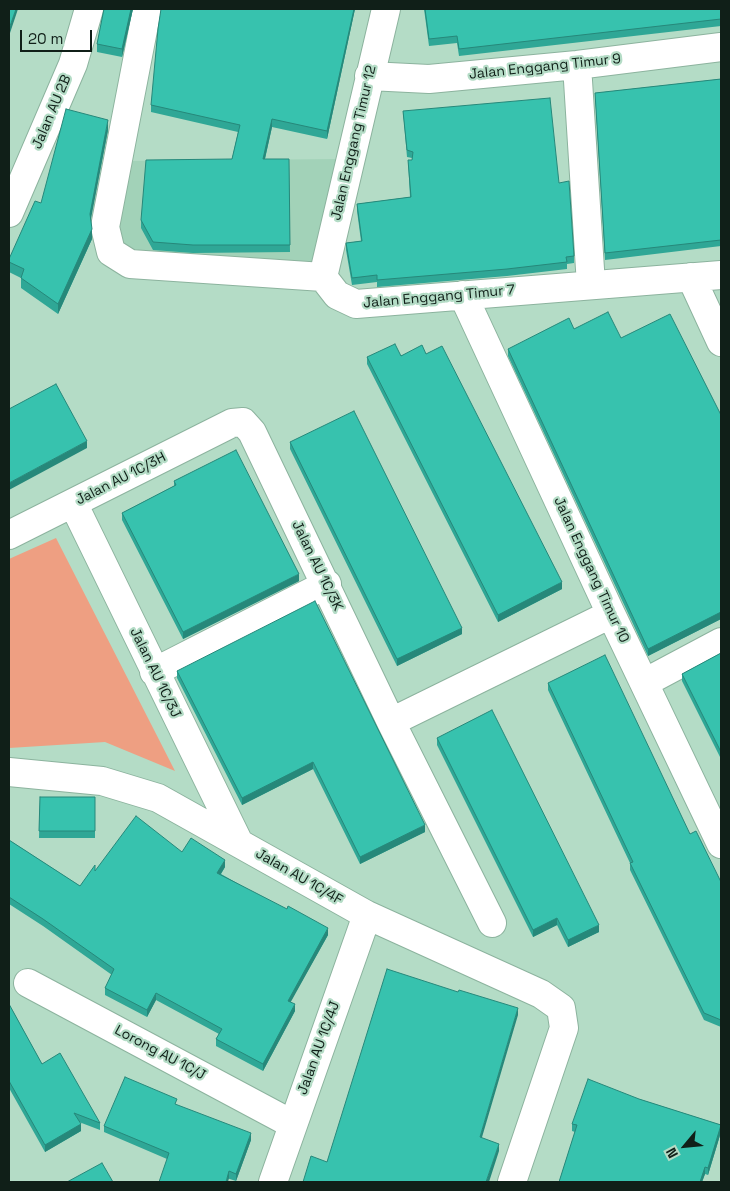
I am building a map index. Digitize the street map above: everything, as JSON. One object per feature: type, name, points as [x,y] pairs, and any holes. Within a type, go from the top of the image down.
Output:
[{"type":"street","name":"Jalan AU 2B","points":[[9,213],[73,64],[89,9]]},
{"type":"street","points":[[147,9],[105,228],[111,252],[130,264],[323,276]]},
{"type":"street","name":"Jalan Enggang Timur 12","points":[[323,276],[386,9]]},
{"type":"street","name":"Jalan Enggang Timur 9","points":[[369,76],[429,79],[577,65],[721,47]]},
{"type":"street","points":[[577,65],[591,285]]},
{"type":"street","name":"Jalan Enggang Timur 7","points":[[323,276],[337,295],[356,304],[721,274]]},
{"type":"street","points":[[690,277],[721,342]]},
{"type":"street","name":"Jalan Enggang Timur 10","points":[[463,295],[611,614],[721,844]]},
{"type":"street","name":"Jalan AU 1C/3K","points":[[232,423],[243,422],[252,432],[391,722],[492,923]]},
{"type":"street","name":"Jalan AU 1C/3H","points":[[9,536],[232,423]]},
{"type":"street","name":"Jalan AU 1C/3J","points":[[73,503],[239,843]]},
{"type":"street","points":[[154,672],[326,584]]},
{"type":"street","points":[[391,722],[611,614]]},
{"type":"street","points":[[644,683],[721,642]]},
{"type":"street","name":"Jalan AU 1C/4F","points":[[9,772],[102,780],[158,798],[367,915],[540,994],[561,1008],[564,1028],[512,1182]]},
{"type":"street","name":"Jalan AU 1C/4J","points":[[273,1182],[367,915]]},
{"type":"street","name":"Lorong AU 1C/J","points":[[28,983],[292,1124]]},
{"type":"shaded area","points":[[341,159],[315,266],[133,254],[121,246],[115,231],[126,161]]},
{"type":"shaded area","points":[[56,538],[175,771],[105,742],[9,748],[9,559]]},
{"type":"building","points":[[9,9],[16,9],[9,29]]},
{"type":"building","points":[[104,9],[131,9],[122,49],[97,44]]},
{"type":"building","points":[[161,9],[354,9],[327,131],[272,119],[263,159],[289,159],[290,245],[193,245],[153,242],[141,220],[146,160],[232,159],[240,125],[151,105]]},
{"type":"building","points":[[425,9],[721,9],[721,19],[459,49],[457,36],[429,39]]},
{"type":"building","points":[[721,79],[721,240],[605,253],[595,93]]},
{"type":"building","points":[[550,98],[559,183],[569,181],[574,256],[566,257],[567,262],[507,269],[377,280],[377,275],[352,278],[346,243],[362,241],[357,204],[411,197],[408,160],[412,160],[413,152],[407,150],[403,111]]},
{"type":"building","points":[[66,109],[108,120],[90,214],[92,229],[58,304],[21,278],[24,269],[9,262],[9,259],[35,201],[41,203]]},
{"type":"building","points":[[608,312],[621,338],[670,314],[721,415],[721,612],[648,649],[508,349],[569,318],[574,329]]},
{"type":"building","points":[[395,344],[401,356],[422,345],[426,354],[442,346],[562,582],[498,615],[367,357]]},
{"type":"building","points":[[56,384],[87,441],[9,483],[9,409]]},
{"type":"building","points":[[354,411],[462,628],[397,659],[290,442]]},
{"type":"building","points":[[236,450],[299,574],[183,632],[122,513],[176,485],[174,481]]},
{"type":"building","points":[[315,601],[425,825],[360,857],[313,762],[242,798],[177,671]]},
{"type":"building","points":[[721,653],[721,752],[682,674]]},
{"type":"building","points":[[605,655],[690,834],[696,831],[721,882],[721,1020],[704,1013],[630,863],[633,862],[548,683]]},
{"type":"building","points":[[492,710],[599,925],[568,940],[557,918],[533,930],[437,738]]},
{"type":"building","points":[[40,797],[95,797],[95,831],[39,831]]},
{"type":"building","points":[[136,816],[182,852],[191,838],[225,860],[217,873],[287,909],[288,906],[328,928],[288,1001],[295,1004],[263,1064],[216,1039],[222,1029],[156,993],[147,1010],[105,988],[114,969],[9,897],[9,840],[80,886],[95,865],[95,871]]},
{"type":"building","points":[[387,969],[458,992],[459,990],[518,1008],[480,1137],[499,1144],[486,1182],[303,1182],[311,1156],[327,1162]]},
{"type":"building","points":[[9,1004],[42,1064],[60,1053],[100,1123],[74,1113],[81,1124],[45,1145],[9,1081]]},
{"type":"building","points":[[125,1077],[177,1099],[175,1104],[251,1133],[236,1174],[229,1171],[226,1182],[159,1182],[169,1153],[104,1126]]},
{"type":"building","points":[[588,1079],[639,1099],[721,1125],[708,1168],[705,1167],[700,1182],[559,1182],[577,1125],[572,1124]]},
{"type":"building","points":[[102,1163],[113,1182],[67,1182]]}]
